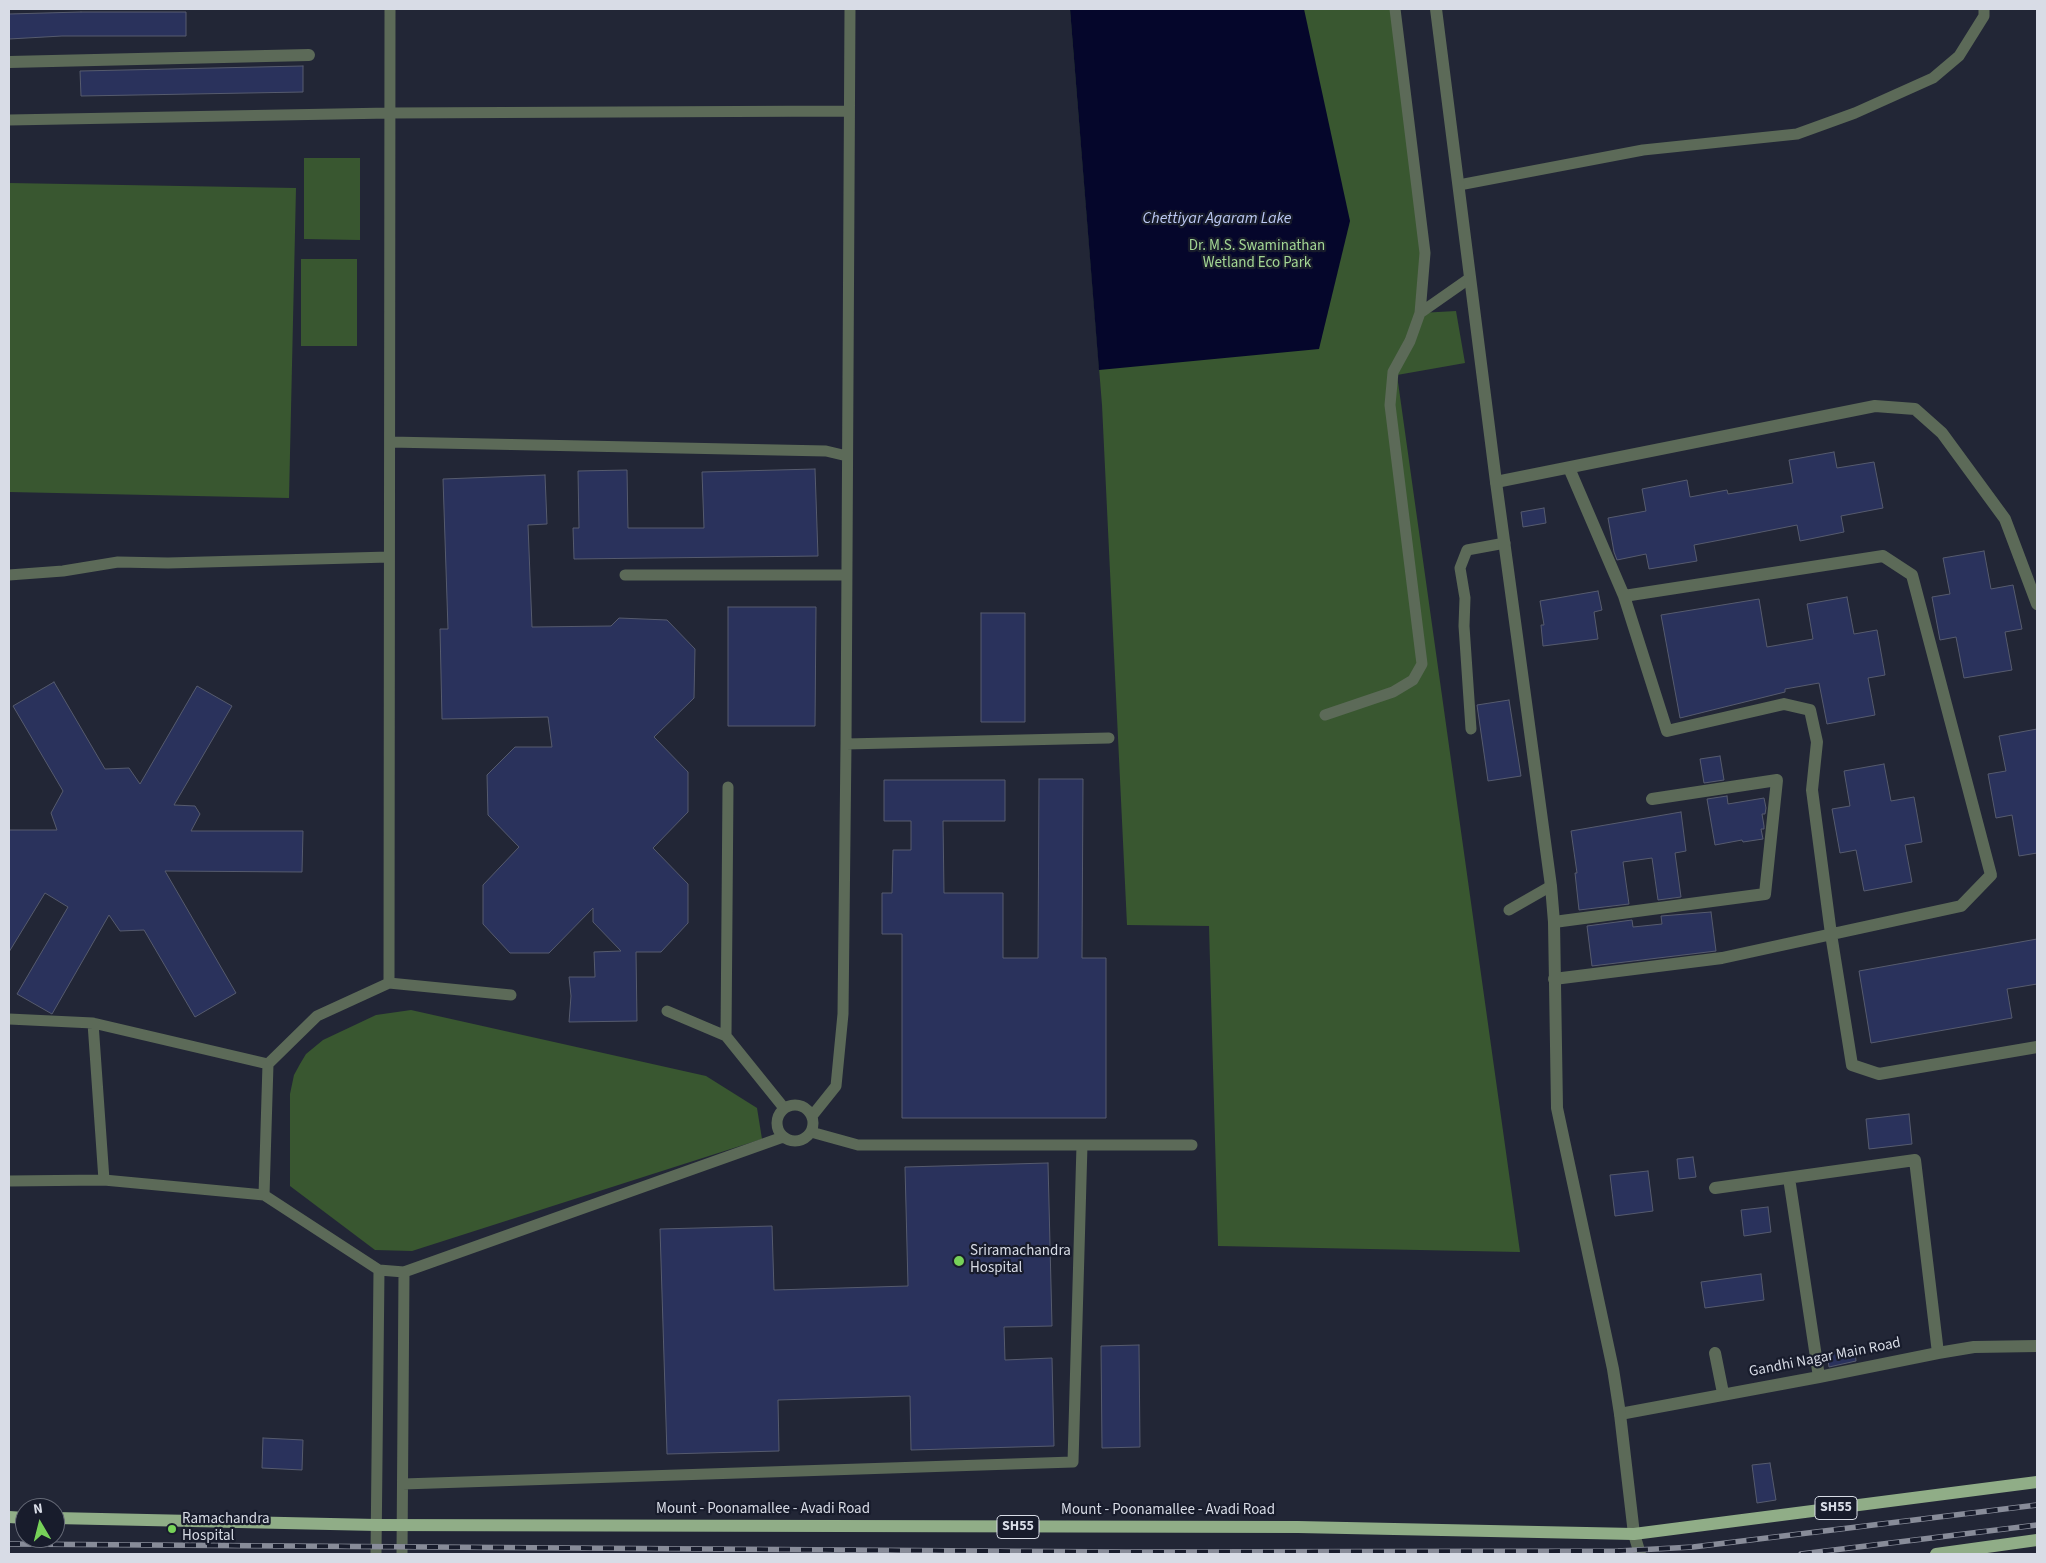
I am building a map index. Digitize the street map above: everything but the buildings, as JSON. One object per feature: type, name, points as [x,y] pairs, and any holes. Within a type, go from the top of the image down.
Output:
[{"type":"main road","name":"Mount - Poonamallee - Avadi Road","points":[[65,1518],[376,1525],[1288,1527],[1634,1534],[2037,1482]]},
{"type":"main road","points":[[1936,1554],[2037,1540]]},
{"type":"street","points":[[1436,9],[1496,482],[1551,886],[1554,922],[1557,1108],[1613,1369],[1634,1534],[1640,1554]]},
{"type":"street","points":[[9,62],[309,54]]},
{"type":"street","points":[[1496,482],[1875,406],[1915,409],[1942,433],[2005,519],[2037,604]]},
{"type":"street","points":[[1570,468],[1624,596],[1667,731],[1784,704],[1810,710],[1817,742],[1812,790],[1831,934],[1852,1065],[1879,1074],[2037,1047]]},
{"type":"street","points":[[1554,979],[1722,958],[1961,906],[1991,875],[1912,575],[1883,556],[1624,596]]},
{"type":"street","points":[[1554,922],[1765,894],[1777,780],[1652,799]]},
{"type":"street","points":[[1715,1188],[1915,1160],[1938,1353]]},
{"type":"street","points":[[1789,1178],[1820,1377]]},
{"type":"street","name":"Gandhi Nagar Main Road","points":[[1620,1414],[1974,1347],[2037,1346]]},
{"type":"street","points":[[1715,1353],[1723,1394]]},
{"type":"lane","points":[[389,983],[390,9]]},
{"type":"lane","points":[[812,1116],[836,1086],[842,1014],[846,744],[850,9]]},
{"type":"lane","points":[[1325,715],[1393,692],[1413,680],[1422,664],[1390,405],[1393,372],[1410,341],[1420,313],[1425,253],[1396,9]]},
{"type":"lane","points":[[1459,185],[1643,150],[1797,134],[1855,113],[1933,78],[1959,56],[1984,16],[1984,9]]},
{"type":"lane","points":[[9,120],[390,113],[849,111]]},
{"type":"lane","points":[[1420,313],[1470,278]]},
{"type":"lane","points":[[390,442],[826,451],[847,456]]},
{"type":"lane","points":[[1471,729],[1464,626],[1465,598],[1460,568],[1467,550],[1505,543]]},
{"type":"lane","points":[[9,575],[63,571],[118,562],[390,557]]},
{"type":"lane","points":[[625,575],[846,575]]},
{"type":"lane","points":[[846,744],[1109,738]]},
{"type":"lane","points":[[726,1036],[728,787]]},
{"type":"lane","points":[[1509,910],[1551,886]]},
{"type":"lane","points":[[264,1195],[268,1064],[317,1016],[389,983],[511,995]]},
{"type":"lane","points":[[667,1011],[726,1036],[784,1108]]},
{"type":"lane","points":[[9,1019],[93,1022],[268,1064]]},
{"type":"lane","points":[[93,1022],[104,1180]]},
{"type":"lane","points":[[800,1105],[812,1116],[811,1132],[806,1138],[798,1142],[790,1141],[783,1137],[778,1130],[777,1122],[779,1114],[784,1108],[800,1105]]},
{"type":"lane","points":[[811,1132],[858,1146],[1192,1145]]},
{"type":"lane","points":[[9,1181],[104,1180],[264,1195],[379,1270],[404,1272],[783,1137]]},
{"type":"lane","points":[[402,1484],[1073,1462],[1082,1145]]},
{"type":"lane","points":[[376,1554],[379,1270]]},
{"type":"lane","points":[[402,1554],[404,1272]]},
{"type":"green space","name":"Dr. M.S. Swaminathan Wetland Eco Park","points":[[1070,9],[1395,9],[1425,253],[1420,313],[1456,311],[1465,363],[1397,375],[1520,1252],[1218,1246],[1209,926],[1127,925],[1102,405]]},
{"type":"green space","points":[[304,158],[360,158],[360,240],[304,239]]},
{"type":"green space","points":[[9,183],[296,188],[289,498],[9,492]]},
{"type":"green space","points":[[301,259],[357,259],[357,346],[301,346]]},
{"type":"green space","points":[[411,1010],[706,1076],[757,1108],[762,1139],[412,1251],[375,1250],[290,1186],[290,1094],[294,1075],[306,1054],[323,1040],[376,1015]]},
{"type":"water","name":"Chettiyar Agaram Lake","points":[[1070,9],[1304,9],[1350,221],[1319,349],[1099,370]]},
{"type":"railway","points":[[9,1544],[1126,1552],[1618,1551],[1693,1547],[2037,1505]]},
{"type":"railway","points":[[1801,1554],[2037,1525]]},
{"type":"place","name":"Sriramachandra Hospital","points":[[959,1261]]},
{"type":"place","name":"Ramachandra Hospital","points":[[172,1529]]}]
